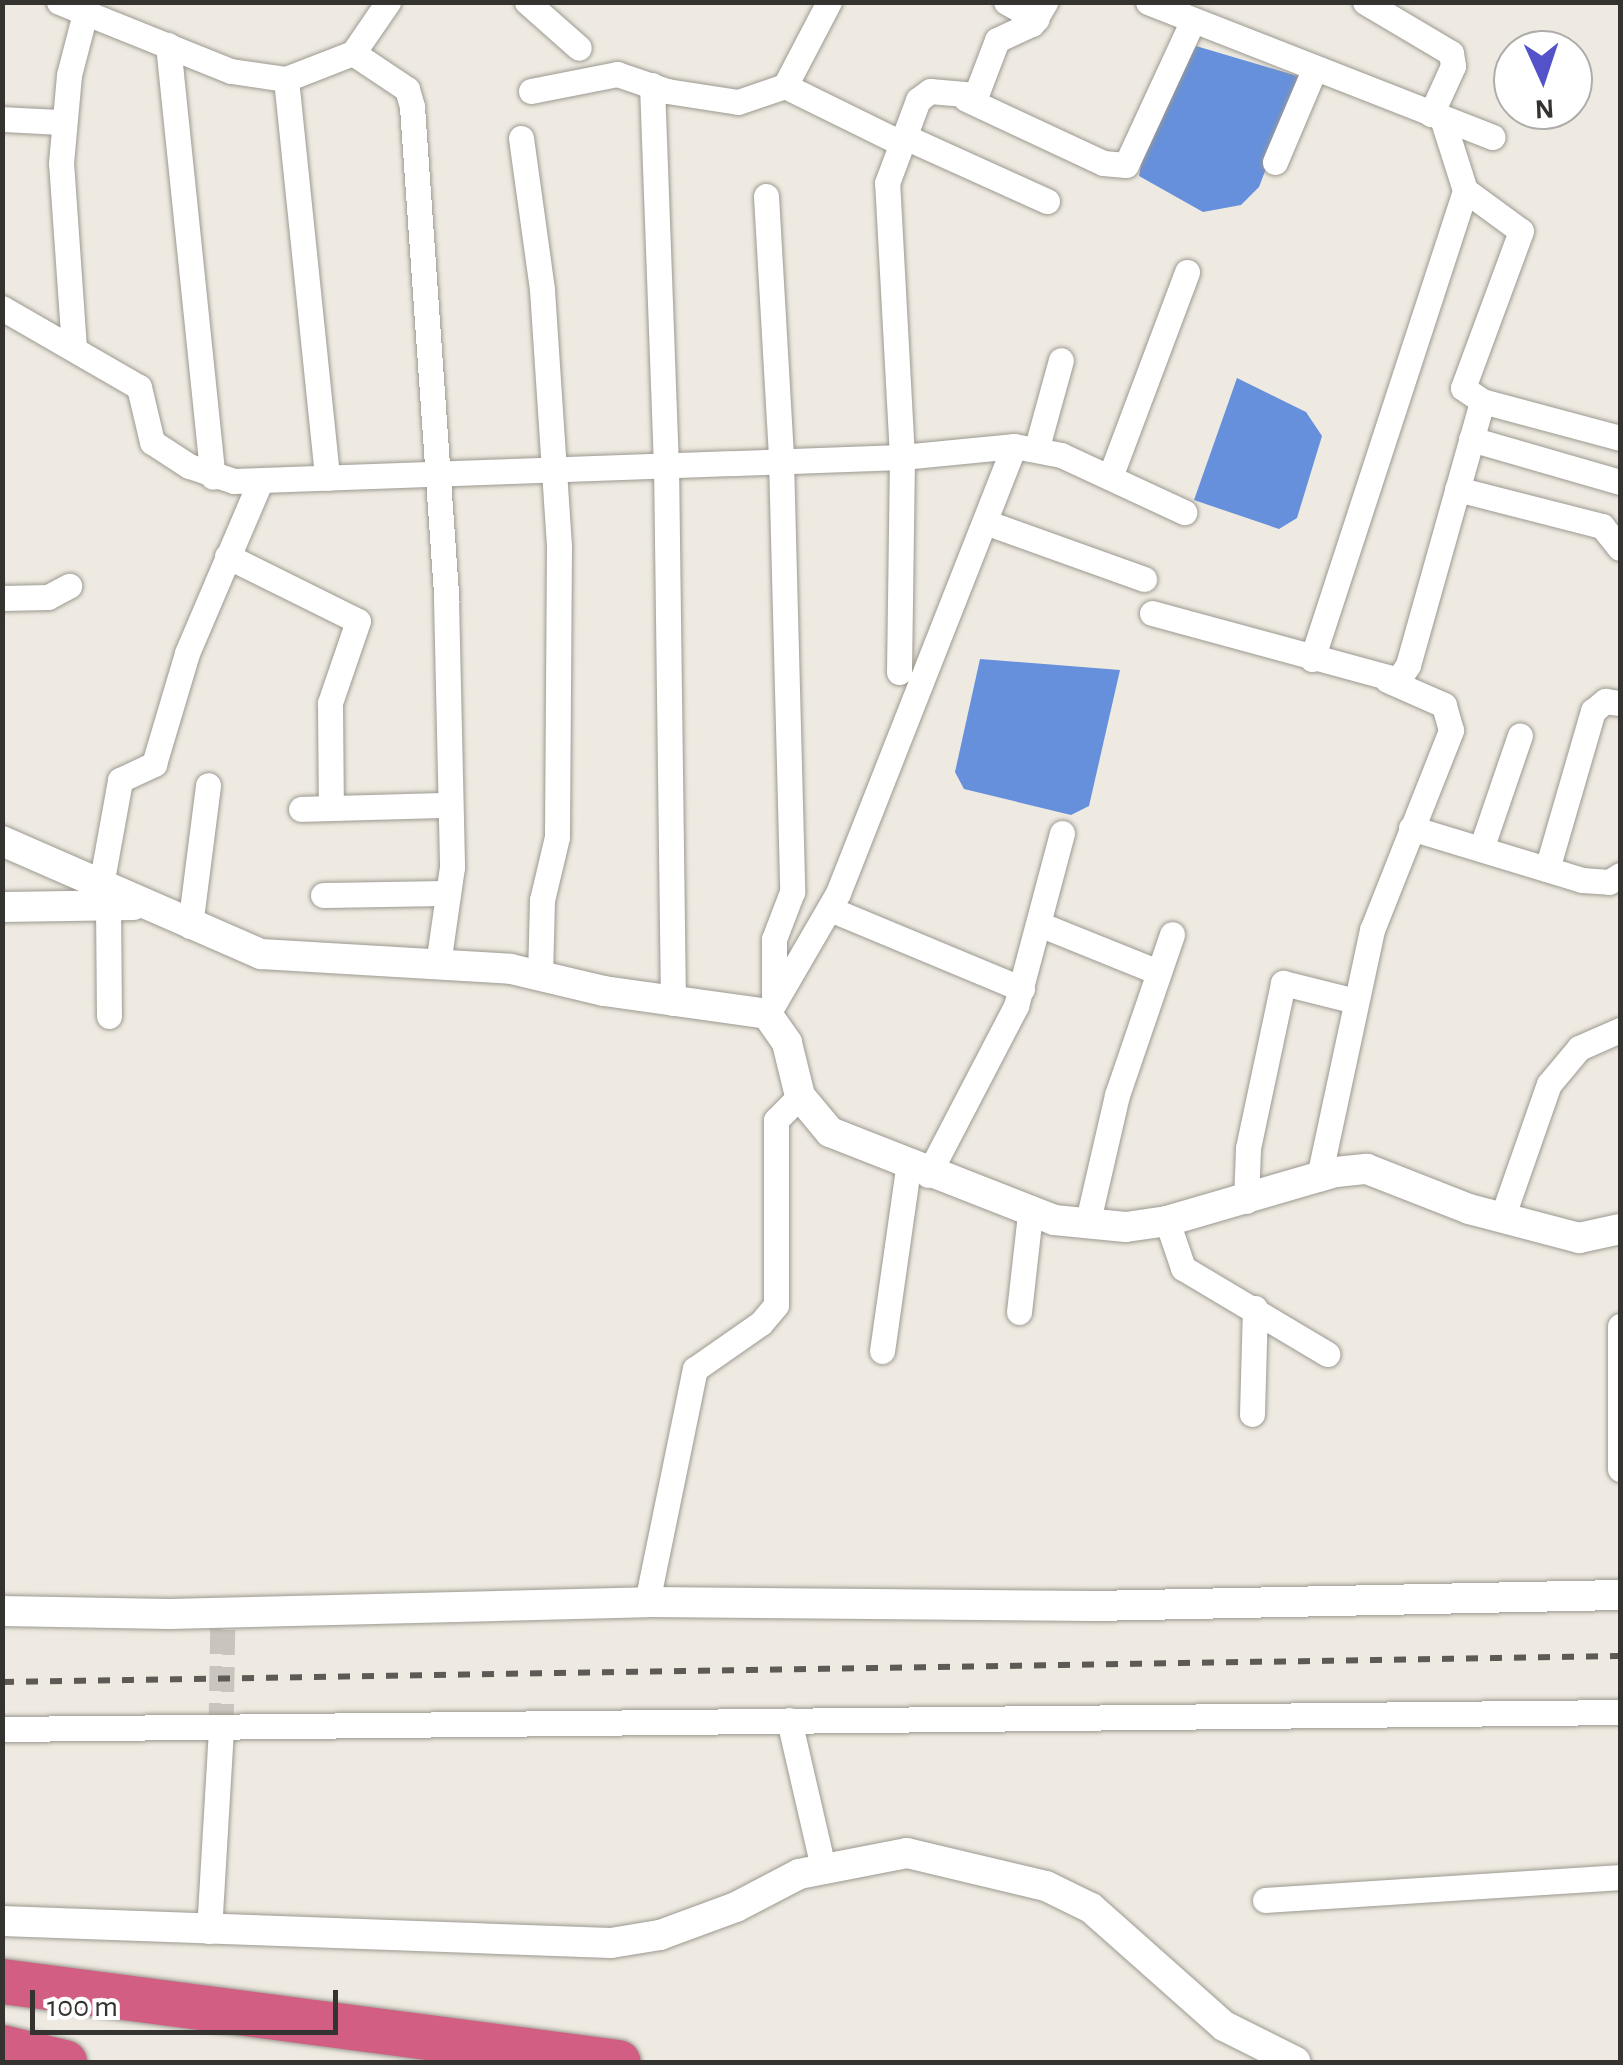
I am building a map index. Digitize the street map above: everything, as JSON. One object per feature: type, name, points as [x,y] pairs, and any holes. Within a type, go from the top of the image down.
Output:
[{"type":"highway","points":[[2,1981],[618,2062]]},
{"type":"highway","points":[[2,2046],[64,2062]]},
{"type":"street","points":[[59,2],[232,71],[286,79],[353,52],[388,2]]},
{"type":"street","points":[[527,2],[578,48]]},
{"type":"street","points":[[531,91],[603,75],[738,102],[784,86],[830,2]]},
{"type":"street","points":[[1006,2],[1041,11]]},
{"type":"street","points":[[1148,2],[1493,137]]},
{"type":"street","points":[[1365,2],[1451,52],[1453,66],[1436,116],[1465,190],[1517,222],[1521,231],[1463,388],[1482,402],[1620,438]]},
{"type":"street","points":[[966,99],[976,95],[1003,32],[1041,11]]},
{"type":"street","points":[[74,348],[62,122],[86,13]]},
{"type":"street","points":[[899,672],[902,457],[884,201],[902,140],[924,94],[966,99],[1104,163],[1126,165],[1192,22]]},
{"type":"street","points":[[168,45],[214,477]]},
{"type":"street","points":[[353,52],[406,89],[412,107],[442,471],[448,805],[447,893],[438,964]]},
{"type":"street","points":[[1275,162],[1314,70]]},
{"type":"street","points":[[286,79],[327,478]]},
{"type":"street","points":[[652,85],[666,462],[673,1003]]},
{"type":"street","points":[[784,86],[1046,201]]},
{"type":"street","points":[[2,119],[62,122]]},
{"type":"street","points":[[521,138],[556,467],[557,838],[542,900],[540,974]]},
{"type":"street","points":[[1312,659],[1465,190]]},
{"type":"street","points":[[766,196],[781,460],[792,892],[774,939],[771,1009],[787,1043],[800,1096],[830,1132],[1030,1214],[1087,1225],[1168,1221],[1319,1177],[1367,1170],[1502,1218],[1579,1238],[1620,1229]]},
{"type":"street","points":[[1110,478],[1187,272]]},
{"type":"street","points":[[2,308],[139,387],[152,442],[214,477],[259,484],[442,471],[902,457],[1025,447],[1110,478],[1184,512]]},
{"type":"street","points":[[771,1009],[830,909],[985,522],[1025,447],[1061,360]]},
{"type":"street","points":[[1386,680],[1405,673],[1482,402]]},
{"type":"street","points":[[1471,440],[1620,482]]},
{"type":"street","points":[[109,1016],[105,895],[120,780],[154,764],[187,652],[259,484]]},
{"type":"street","points":[[1458,488],[1602,526],[1620,548]]},
{"type":"street","points":[[985,522],[1144,579]]},
{"type":"street","points":[[228,556],[358,622],[330,702],[331,808]]},
{"type":"street","points":[[2,598],[48,598],[69,586]]},
{"type":"street","points":[[1152,612],[1386,680],[1444,705],[1452,718],[1372,930],[1319,1177]]},
{"type":"street","points":[[1547,870],[1594,711],[1605,701],[1620,703]]},
{"type":"street","points":[[1481,849],[1520,735]]},
{"type":"street","points":[[190,926],[208,784]]},
{"type":"street","points":[[302,809],[448,805]]},
{"type":"street","points":[[1411,828],[1597,882],[1620,875]]},
{"type":"street","points":[[882,1351],[918,1171],[1022,989],[1062,834]]},
{"type":"street","points":[[2,841],[105,895]]},
{"type":"street","points":[[323,895],[447,893]]},
{"type":"street","points":[[2,908],[105,895],[156,904],[190,926],[260,954],[540,974],[673,1003],[771,1009]]},
{"type":"street","points":[[830,909],[1022,989]]},
{"type":"street","points":[[1039,924],[1158,972]]},
{"type":"street","points":[[1087,1225],[1114,1107],[1172,934]]},
{"type":"street","points":[[1246,1201],[1248,1148],[1283,983],[1355,1002]]},
{"type":"street","points":[[1502,1218],[1549,1084],[1579,1048],[1620,1030]]},
{"type":"street","points":[[648,1602],[695,1369],[760,1324],[776,1305],[776,1120],[800,1096]]},
{"type":"street","points":[[1018,1312],[1030,1214]]},
{"type":"street","points":[[1168,1221],[1184,1268],[1327,1354]]},
{"type":"street","points":[[1252,1414],[1255,1308]]},
{"type":"street","points":[[1620,1326],[1620,1469]]},
{"type":"street","points":[[2,1611],[170,1614],[648,1602],[1094,1606],[1620,1594]]},
{"type":"street","points":[[2,1730],[1620,1712]]},
{"type":"street","points":[[789,1720],[822,1867]]},
{"type":"street","points":[[209,1931],[222,1728]]},
{"type":"street","points":[[2,1921],[611,1943],[660,1935],[822,1867],[908,1853],[1046,1886],[1091,1908],[1224,2026],[1296,2062]]},
{"type":"street","points":[[1265,1900],[1620,1878]]},
{"type":"water","points":[[1196,46],[1301,77],[1259,187],[1241,205],[1203,212],[1139,176],[1145,141]]},
{"type":"water","points":[[1237,378],[1306,412],[1322,436],[1297,518],[1279,529],[1194,500]]},
{"type":"water","points":[[980,659],[1120,670],[1089,806],[1071,815],[964,789],[955,772]]},
{"type":"tunnel","points":[[221,1728],[223,1612]]},
{"type":"railway","points":[[2,1682],[1620,1656]]}]
